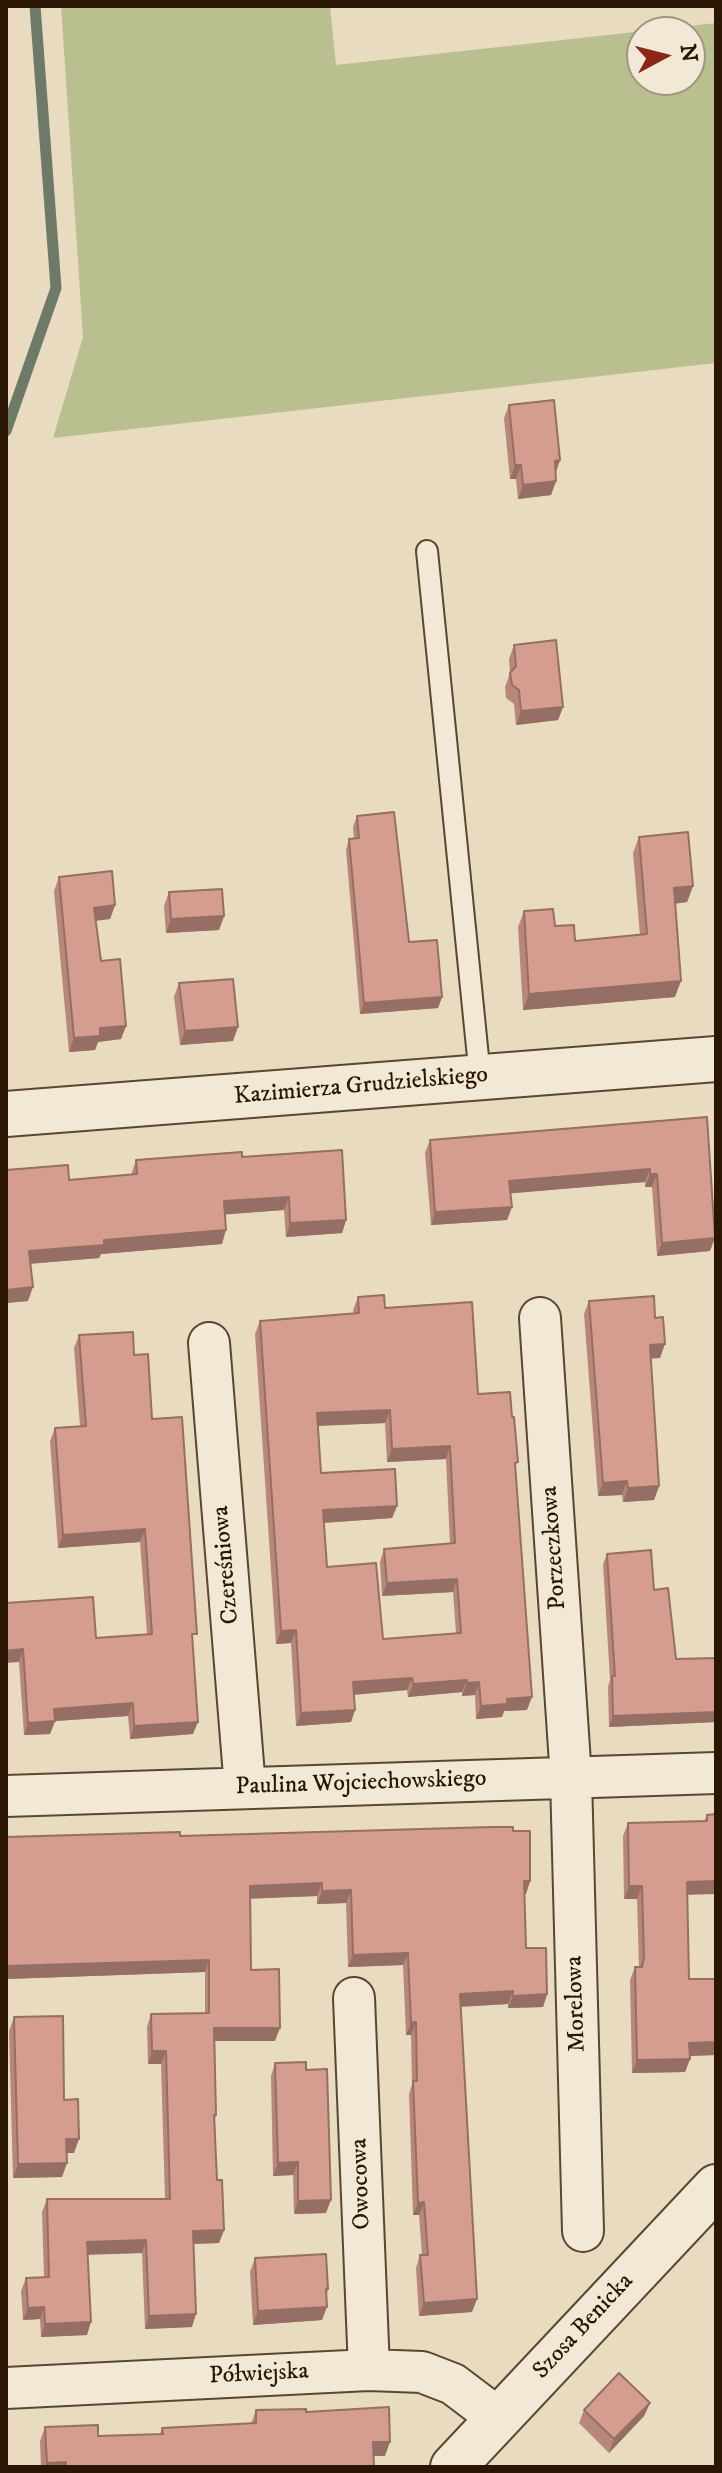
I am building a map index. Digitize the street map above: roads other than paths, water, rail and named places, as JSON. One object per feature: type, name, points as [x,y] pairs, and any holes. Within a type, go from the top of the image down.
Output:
[{"type":"street","name":"Kazimierza Grudzielskiego","points":[[6,1114],[716,1059]]},
{"type":"street","name":"Porzeczkowa","points":[[540,1318],[571,1778]]},
{"type":"street","name":"Czereśniowa","points":[[209,1343],[245,1788]]},
{"type":"street","name":"Paulina Wojciechowskiego","points":[[6,1796],[716,1773]]},
{"type":"street","name":"Morelowa","points":[[571,1778],[583,2231]]},
{"type":"street","name":"Owocowa","points":[[354,1998],[369,2370]]},
{"type":"street","name":"Szosa Benicka","points":[[453,2467],[716,2187]]},
{"type":"street","name":"Półwiejska","points":[[6,2388],[369,2370],[422,2372],[453,2384],[498,2418]]},
{"type":"lane","points":[[427,551],[480,1077]]},
{"type":"waterway","points":[[6,431],[56,288],[35,6]]}]
